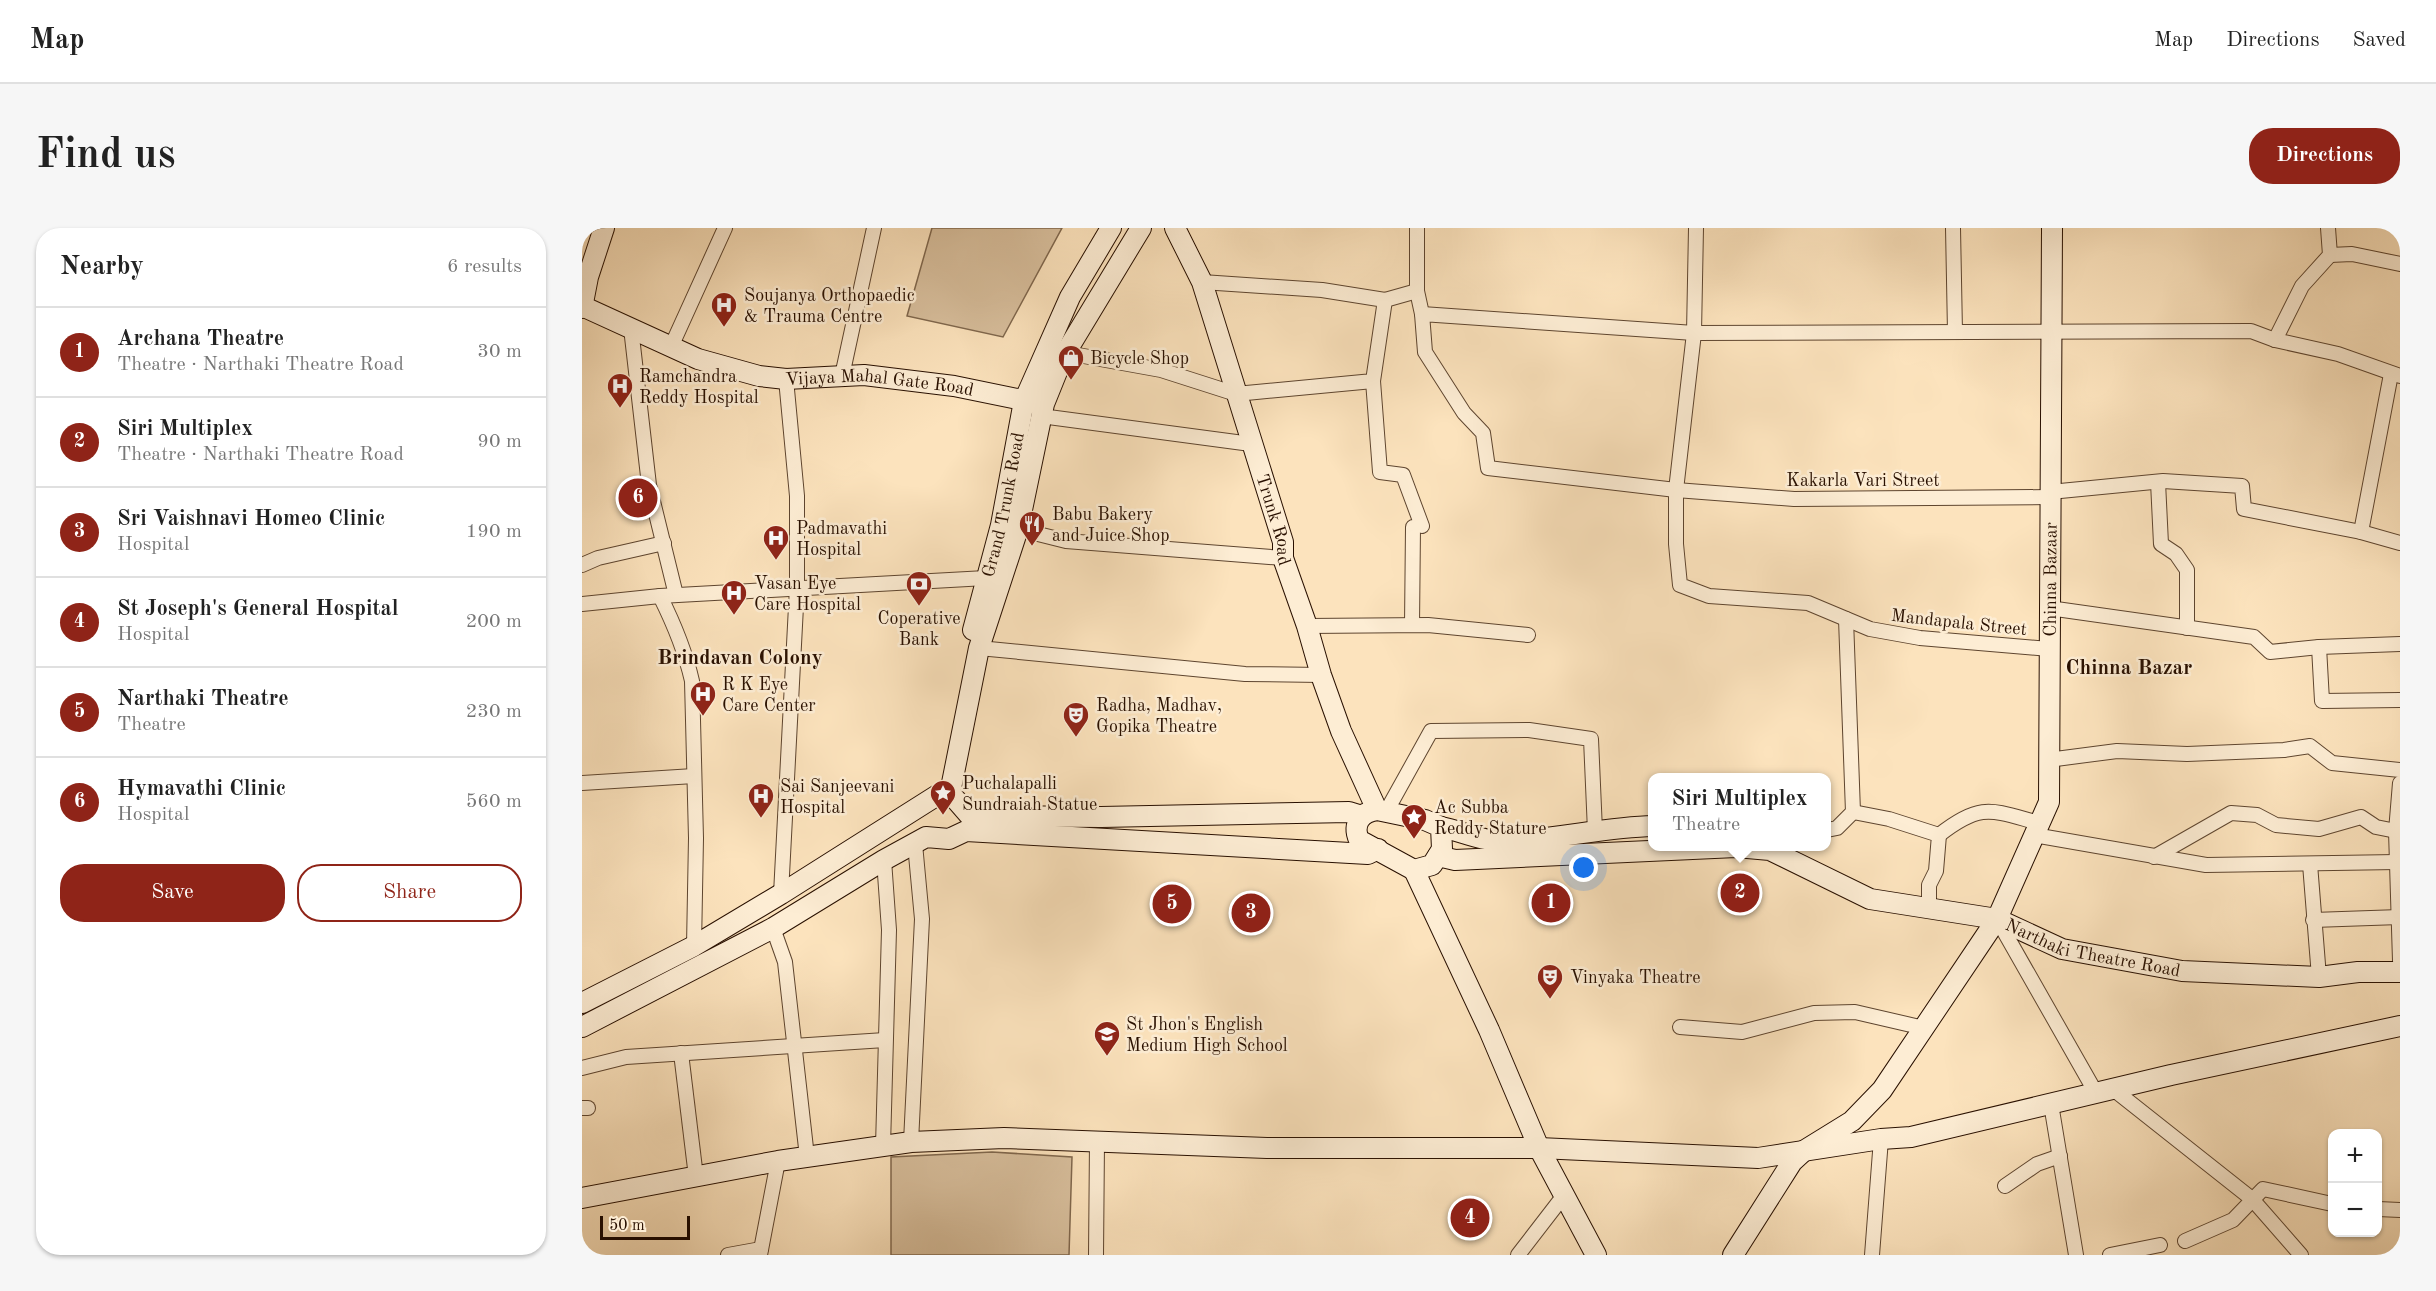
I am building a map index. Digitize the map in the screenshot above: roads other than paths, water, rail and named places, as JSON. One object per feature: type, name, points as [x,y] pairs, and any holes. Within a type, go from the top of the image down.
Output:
[{"type":"main road","points":[[582,307],[588,277],[604,228]]},
{"type":"main road","name":"Grand Trunk Road","points":[[937,798],[962,689],[968,648],[1001,525],[1024,400],[1051,344],[1070,297],[1111,228]]},
{"type":"main road","points":[[920,840],[922,821],[937,798],[979,648],[1018,529],[1042,410],[1063,357],[1141,228]]},
{"type":"main road","name":"Trunk Road","points":[[1175,228],[1202,282],[1283,542],[1283,558],[1307,626],[1321,675],[1375,813]]},
{"type":"main road","name":"Chinna Bazaar","points":[[1804,1150],[1852,1121],[1882,1090],[1997,919],[2049,802],[2052,228]]},
{"type":"main road","name":"Vijaya Mahal Gate Road","points":[[582,307],[698,359],[759,376],[786,379],[864,375],[1003,394],[1024,400],[1042,410]]},
{"type":"main road","points":[[937,798],[968,824],[1368,854],[1378,849]]},
{"type":"main road","points":[[582,1003],[694,946],[937,798]]},
{"type":"main road","points":[[582,1028],[772,928],[920,840],[949,839],[968,824],[1101,817],[1349,812],[1425,820],[1441,827],[1498,841],[1573,837],[1618,827],[1648,826]]},
{"type":"main road","points":[[1375,813],[1357,822],[1357,836],[1359,840],[1414,870],[1489,1030],[1539,1148],[1596,1255]]},
{"type":"main road","points":[[1414,870],[1432,865],[1438,856],[1442,849],[1441,827]]},
{"type":"main road","name":"Narthaki Theatre Road","points":[[1438,856],[1455,860],[1650,851]]},
{"type":"main road","name":"Narthaki Theatre Road","points":[[1778,851],[1801,854],[1870,899],[1997,919],[2062,949],[2171,969],[2319,977],[2358,972],[2400,972]]},
{"type":"main road","points":[[582,1198],[778,1161],[911,1142],[1004,1138],[1267,1148],[1539,1148],[1758,1158],[1881,1139],[1911,1137],[2104,1091],[2400,1026]]},
{"type":"main road","points":[[1733,1255],[1792,1162],[1804,1150]]},
{"type":"street","points":[[671,347],[725,228]]},
{"type":"street","points":[[842,376],[874,228]]},
{"type":"street","points":[[1417,228],[1417,291],[1422,314],[1694,333],[2251,331],[2275,340],[2337,354],[2395,375],[2361,532],[2400,543]]},
{"type":"street","points":[[1676,490],[1694,333],[1696,228]]},
{"type":"street","points":[[1953,228],[1955,332]]},
{"type":"street","points":[[2275,340],[2302,286],[2330,255],[2328,228]]},
{"type":"street","points":[[2330,255],[2352,255],[2400,264]]},
{"type":"street","points":[[1202,282],[1322,290],[1385,300],[1417,291]]},
{"type":"street","points":[[1385,300],[1372,381],[1380,472],[1403,475],[1418,526],[1412,625]]},
{"type":"street","name":"Kakarla Vari Street","points":[[1422,314],[1425,352],[1464,413],[1483,433],[1488,468],[1676,490],[1794,499],[2050,495],[2158,482],[2242,486],[2244,509],[2361,532]]},
{"type":"street","points":[[631,328],[649,486],[676,595]]},
{"type":"street","points":[[1063,357],[1078,355],[1161,370],[1236,394],[1372,381]]},
{"type":"street","points":[[781,894],[797,588],[797,496],[786,379]]},
{"type":"street","points":[[1042,410],[1251,444]]},
{"type":"street","points":[[2158,482],[2161,544],[2176,555],[2187,570],[2187,628]]},
{"type":"street","name":"Mandapala Street","points":[[1676,490],[1676,544],[1680,585],[1709,596],[1808,603],[1870,629],[1920,638],[2049,649]]},
{"type":"street","points":[[1018,529],[1065,541],[1283,558]]},
{"type":"street","points":[[582,565],[598,558],[664,543]]},
{"type":"street","points":[[582,603],[676,595],[986,578]]},
{"type":"street","points":[[660,596],[687,658],[692,681],[696,838],[694,946]]},
{"type":"street","points":[[2049,608],[2254,637],[2270,652],[2319,647],[2400,644]]},
{"type":"street","points":[[1831,830],[1838,828],[1853,812],[1846,619]]},
{"type":"street","points":[[1307,626],[1412,625],[1528,635]]},
{"type":"street","points":[[2319,647],[2322,701],[2400,700]]},
{"type":"street","points":[[979,648],[1245,674],[1321,675]]},
{"type":"street","points":[[1375,813],[1431,731],[1528,730],[1591,739],[1595,831]]},
{"type":"street","points":[[2048,760],[2117,751],[2187,754],[2284,750],[2310,746],[2332,763],[2400,770]]},
{"type":"street","points":[[582,783],[694,776]]},
{"type":"street","points":[[2400,783],[2397,862],[2400,961]]},
{"type":"street","points":[[1929,908],[1929,885],[1936,872],[1939,836],[1961,818],[1973,813],[1997,811],[2037,829],[2154,857],[2206,864],[2397,862]]},
{"type":"street","points":[[1853,812],[1889,819],[1939,836]]},
{"type":"street","points":[[2154,857],[2231,813],[2258,815],[2276,825],[2319,829],[2361,817],[2376,827],[2398,831]]},
{"type":"street","points":[[911,1142],[922,920],[920,840]]},
{"type":"street","points":[[883,1146],[889,930],[884,860]]},
{"type":"street","points":[[2310,864],[2319,977]]},
{"type":"street","points":[[2313,920],[2399,917]]},
{"type":"street","points":[[1997,919],[2104,1091],[2252,1199],[2301,1255]]},
{"type":"street","points":[[772,928],[785,962],[807,1157]]},
{"type":"street","points":[[1680,1027],[1742,1032],[1814,1013],[1856,1012],[1924,1028]]},
{"type":"street","points":[[582,1068],[626,1057],[885,1040]]},
{"type":"street","points":[[681,1053],[696,1178]]},
{"type":"street","points":[[2051,1104],[2076,1255]]},
{"type":"street","points":[[1872,1255],[1881,1139]]},
{"type":"street","points":[[1096,1255],[1097,1142]]},
{"type":"street","points":[[2005,1186],[2037,1164],[2060,1156]]},
{"type":"street","points":[[728,1255],[761,1252],[778,1161]]},
{"type":"street","points":[[2185,1241],[2233,1220],[2263,1189],[2328,1203]]},
{"type":"street","points":[[1518,1255],[1565,1194]]},
{"type":"street","points":[[2382,1209],[2400,1210]]},
{"type":"street","points":[[2110,1255],[2160,1245]]},
{"type":"place","name":"Soujanya Orthopaedic & Trauma Centre","points":[[724,328]]},
{"type":"place","name":"Bicycle Shop","points":[[1071,381]]},
{"type":"place","name":"Ramchandra Reddy Hospital","points":[[620,409]]},
{"type":"place","name":"Hymavathi Clinic","points":[[638,498]]},
{"type":"place","name":"Babu Bakery and Juice Shop","points":[[1032,547]]},
{"type":"place","name":"Padmavathi Hospital","points":[[776,561]]},
{"type":"place","name":"Coperative Bank","points":[[919,607]]},
{"type":"place","name":"Vasan Eye Care Hospital","points":[[734,616]]},
{"type":"place","name":"R K Eye Care Center","points":[[703,717]]},
{"type":"place","name":"Radha, Madhav, Gopika Theatre","points":[[1076,738]]},
{"type":"place","name":"Puchalapalli Sundraiah Statue","points":[[943,816]]},
{"type":"place","name":"Sai Sanjeevani Hospital","points":[[761,819]]},
{"type":"place","name":"Ac Subba Reddy Stature","points":[[1414,840]]},
{"type":"place","name":"Siri Multiplex","points":[[1740,893]]},
{"type":"place","name":"Archana Theatre","points":[[1551,903]]},
{"type":"place","name":"Narthaki Theatre","points":[[1172,904]]},
{"type":"place","name":"Sri Vaishnavi Homeo Clinic","points":[[1251,913]]},
{"type":"place","name":"Vinyaka Theatre","points":[[1550,1000]]},
{"type":"place","name":"St Jhon's English Medium High School","points":[[1107,1057]]},
{"type":"place","name":"St Joseph's General Hospital","points":[[1470,1218]]},
{"type":"district","name":"Brindavan Colony","points":[[740,657]]},
{"type":"district","name":"Chinna Bazar","points":[[2129,667]]}]
